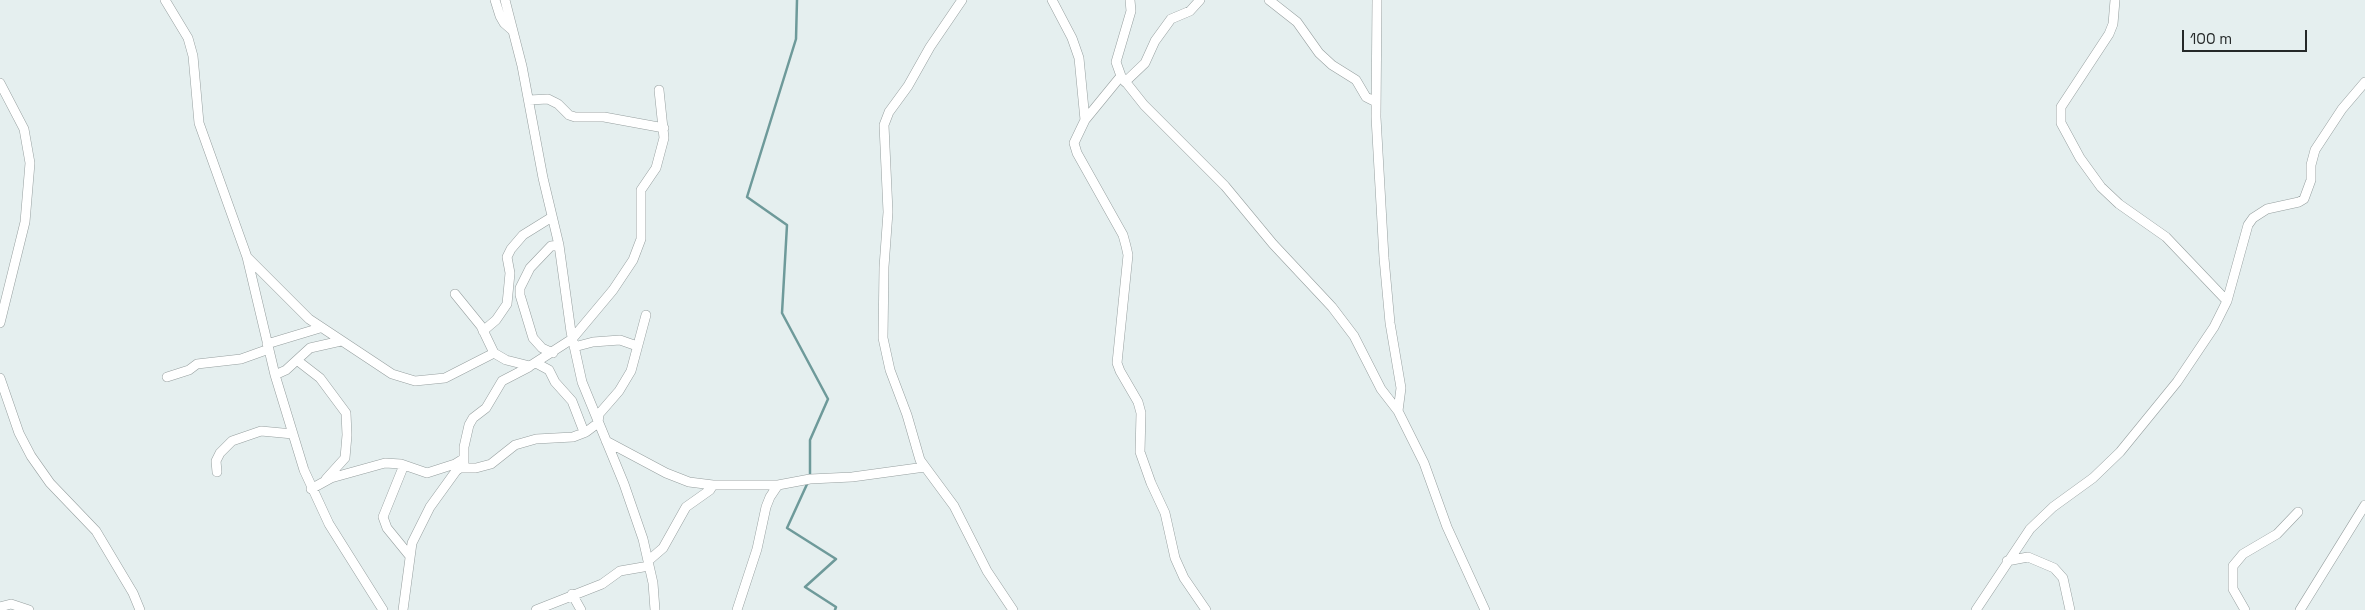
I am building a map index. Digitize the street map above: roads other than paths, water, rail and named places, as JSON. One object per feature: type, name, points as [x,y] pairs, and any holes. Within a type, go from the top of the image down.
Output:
[{"type":"street","points":[[165,0],[188,38],[193,56],[200,123],[247,257],[275,375],[311,488],[329,524],[384,610]]},
{"type":"street","points":[[495,0],[504,23],[513,30]]},
{"type":"street","points":[[505,0],[529,100],[544,184],[559,244],[573,343],[582,382],[624,484],[649,564],[655,610]]},
{"type":"street","points":[[962,0],[930,47],[908,86],[889,112],[884,124],[888,212],[884,267],[884,350],[907,414],[916,448],[925,467],[951,502],[993,582],[1014,610]]},
{"type":"street","points":[[1052,0],[1078,52],[1085,120]]},
{"type":"street","points":[[1130,0],[1131,11],[1116,62],[1123,79],[1155,117],[1225,186],[1273,244],[1332,307],[1354,336],[1381,389],[1398,411],[1424,463],[1447,527],[1485,610]]},
{"type":"street","points":[[1200,0],[1190,11],[1171,19],[1155,42],[1145,63],[1123,79],[1085,120],[1074,143],[1077,153],[1123,235],[1128,255],[1117,363],[1138,402],[1141,413],[1140,452],[1150,483],[1165,513],[1175,558],[1184,578],[1206,610]]},
{"type":"street","points":[[1269,0],[1297,22],[1319,53],[1332,65],[1356,80],[1366,97],[1376,102]]},
{"type":"street","points":[[1377,0],[1376,102],[1384,258],[1390,323],[1401,388],[1398,411]]},
{"type":"street","points":[[2115,0],[2113,24],[2109,34],[2061,107],[2061,123],[2080,158],[2101,187],[2119,204],[2166,237],[2227,301]]},
{"type":"street","points":[[1976,610],[2036,522],[2103,469],[2145,423],[2177,382],[2214,327],[2227,301],[2248,225],[2253,218],[2267,209],[2300,202],[2304,199],[2311,180],[2315,150],[2342,109],[2365,82]]},
{"type":"street","points":[[0,83],[24,128],[30,163],[25,222],[0,323]]},
{"type":"street","points":[[573,343],[613,290],[636,254],[641,230],[639,198],[641,190],[660,157],[664,128],[659,90]]},
{"type":"street","points":[[529,100],[548,99],[558,104],[569,115],[575,117],[604,117],[664,128]]},
{"type":"street","points":[[483,331],[496,320],[507,304],[510,273],[508,257],[511,249],[524,235],[552,217]]},
{"type":"street","points":[[553,353],[542,348],[533,338],[520,295],[520,288],[530,268],[551,246],[559,244]]},
{"type":"street","points":[[247,257],[320,328],[392,374],[415,381],[446,378],[494,353]]},
{"type":"street","points":[[455,294],[483,331],[494,353],[506,360],[549,370],[555,382],[572,402],[584,432]]},
{"type":"street","points":[[598,423],[599,414],[619,391],[631,371],[646,315]]},
{"type":"street","points":[[167,377],[189,370],[197,364],[241,359],[268,346],[320,328]]},
{"type":"street","points":[[403,610],[409,556],[416,534],[430,507],[464,463],[469,425],[473,418],[486,408],[502,381],[573,343],[620,340],[637,346]]},
{"type":"street","points":[[275,375],[286,370],[310,348],[341,341]]},
{"type":"street","points":[[298,360],[320,378],[346,413],[345,458],[324,481]]},
{"type":"street","points":[[0,378],[19,433],[31,456],[50,482],[96,531],[133,593],[140,610]]},
{"type":"street","points":[[311,488],[324,481],[385,464],[396,463],[427,473],[464,463],[476,468],[491,464],[503,457],[511,448],[536,439],[573,437],[598,423]]},
{"type":"street","points":[[217,472],[216,461],[220,453],[232,441],[260,431],[293,434]]},
{"type":"street","points":[[606,441],[674,477],[696,484],[778,485],[810,478],[852,477],[925,467]]},
{"type":"street","points":[[404,465],[384,517],[387,528],[409,556]]},
{"type":"street","points":[[536,610],[572,594],[602,584],[620,571],[649,564],[666,544],[686,507],[710,490],[713,485]]},
{"type":"street","points":[[737,610],[757,549],[766,506],[778,485]]},
{"type":"street","points":[[2300,610],[2365,505]]},
{"type":"street","points":[[2245,610],[2233,589],[2231,579],[2236,560],[2250,548],[2277,534],[2298,512]]},
{"type":"street","points":[[2008,561],[2028,558],[2054,568],[2063,578],[2070,610]]},
{"type":"street","points":[[572,594],[581,610]]},
{"type":"street","points":[[0,607],[11,604],[29,610]]},
{"type":"waterway","points":[[797,0],[796,39],[747,197],[787,225],[782,313],[828,399],[810,440],[810,476]]},
{"type":"waterway","points":[[808,482],[787,528],[836,559],[805,587],[836,607],[835,610]]}]
